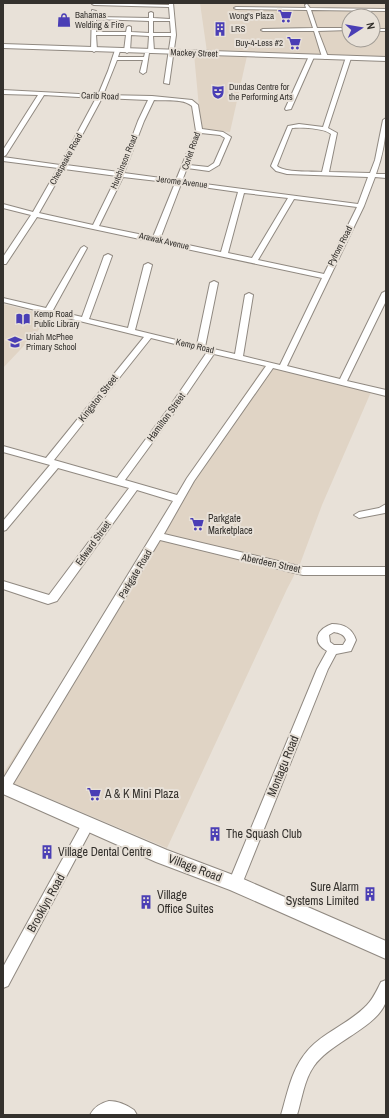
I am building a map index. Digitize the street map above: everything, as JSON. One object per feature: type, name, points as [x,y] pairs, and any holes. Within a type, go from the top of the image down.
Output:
[{"type":"main road","name":"Mackey Street","points":[[3,46],[386,59]]},
{"type":"main road","name":"Village Road","points":[[4,788],[162,856],[235,884],[386,950]]},
{"type":"street","points":[[94,50],[94,3],[171,4],[174,35],[167,83]]},
{"type":"street","points":[[307,3],[317,29],[325,57]]},
{"type":"street","points":[[126,51],[130,4]]},
{"type":"street","points":[[143,72],[146,59],[150,51],[152,19],[151,4]]},
{"type":"street","points":[[236,8],[386,10]]},
{"type":"street","points":[[94,18],[172,20]]},
{"type":"street","points":[[263,30],[341,30]]},
{"type":"street","points":[[94,33],[174,35]]},
{"type":"street","name":"Chespeake Road","points":[[3,262],[27,228],[62,167],[100,96],[111,71],[117,50]]},
{"type":"street","points":[[288,109],[311,57]]},
{"type":"street","points":[[114,58],[146,59]]},
{"type":"street","points":[[325,129],[348,58]]},
{"type":"street","name":"Carib Road","points":[[3,92],[182,100],[190,101],[195,105]]},
{"type":"street","points":[[3,155],[42,94]]},
{"type":"street","name":"Hutchinson Road","points":[[96,226],[121,174],[141,121],[152,98]]},
{"type":"street","name":"Corlet Road","points":[[156,239],[180,182],[199,131],[195,105]]},
{"type":"street","name":"Pyfrom Road","points":[[282,368],[325,276],[361,206],[373,176],[386,120]]},
{"type":"street","points":[[325,174],[334,133],[330,130],[300,126],[290,128],[274,166],[278,170],[287,172],[325,174],[373,176],[386,176]]},
{"type":"street","points":[[186,166],[209,169],[217,164],[228,137],[221,133],[199,131]]},
{"type":"street","name":"Jerome Avenue","points":[[3,159],[361,206]]},
{"type":"street","points":[[224,255],[242,190]]},
{"type":"street","points":[[254,260],[292,197]]},
{"type":"street","name":"Arawak Avenue","points":[[3,206],[34,214],[325,276]]},
{"type":"street","points":[[48,312],[84,248]]},
{"type":"street","points":[[84,320],[108,256]]},
{"type":"street","points":[[131,331],[148,265]]},
{"type":"street","points":[[201,347],[214,283]]},
{"type":"street","points":[[342,383],[386,293]]},
{"type":"street","points":[[239,357],[249,295]]},
{"type":"street","name":"Kemp Road","points":[[3,300],[386,393]]},
{"type":"street","name":"Kingston Street","points":[[3,528],[149,335]]},
{"type":"street","name":"Hamilton Street","points":[[119,482],[171,411],[212,350]]},
{"type":"street","name":"Parkgate Road","points":[[4,788],[158,536],[190,480],[271,365]]},
{"type":"street","points":[[3,449],[180,499]]},
{"type":"street","name":"Edward Street","points":[[3,585],[48,600],[51,599],[135,487]]},
{"type":"street","points":[[359,515],[382,511],[386,507]]},
{"type":"street","name":"Aberdeen Street","points":[[158,536],[303,570],[386,571]]},
{"type":"street","name":"Montagu Road","points":[[235,884],[323,669],[333,650]]},
{"type":"street","name":"Brooklyn Road","points":[[3,981],[88,824]]},
{"type":"street","points":[[289,1115],[301,1075],[308,1060],[330,1041],[371,1013],[383,996],[386,987]]},
{"type":"street","points":[[98,1115],[105,1110],[112,1109],[129,1115]]},
{"type":"shaded area","points":[[200,3],[386,3],[386,57],[207,52]]},
{"type":"shaded area","name":"Dundas Centre for the Performing Arts","points":[[194,54],[247,56],[230,132],[201,129]]},
{"type":"shaded area","name":"Uriah McPhee Primary School","points":[[3,304],[52,316],[3,368]]},
{"type":"shaded area","points":[[264,366],[371,392],[322,505],[300,564],[167,848],[3,779],[3,774],[158,530],[189,476]]},
{"type":"place","name":"Wong's Plaza","points":[[285,16]]},
{"type":"place","name":"Bahamas Welding & Fire","points":[[64,20]]},
{"type":"place","name":"LRS","points":[[220,29]]},
{"type":"place","name":"Buy-4-Less #2","points":[[294,43]]},
{"type":"place","name":"Dundas Centre for the Performing Arts","points":[[218,92]]},
{"type":"place","name":"Kemp Road Public Library","points":[[23,319]]},
{"type":"place","name":"Uriah McPhee Primary School","points":[[15,342]]},
{"type":"place","name":"Parkgate Marketplace","points":[[197,524]]},
{"type":"place","name":"A & K Mini Plaza","points":[[94,794]]},
{"type":"place","name":"The Squash Club","points":[[215,834]]},
{"type":"place","name":"Village Dental Centre","points":[[47,852]]},
{"type":"place","name":"Sure Alarm Systems Limited","points":[[370,894]]},
{"type":"place","name":"Village Office Suites","points":[[146,902]]}]
